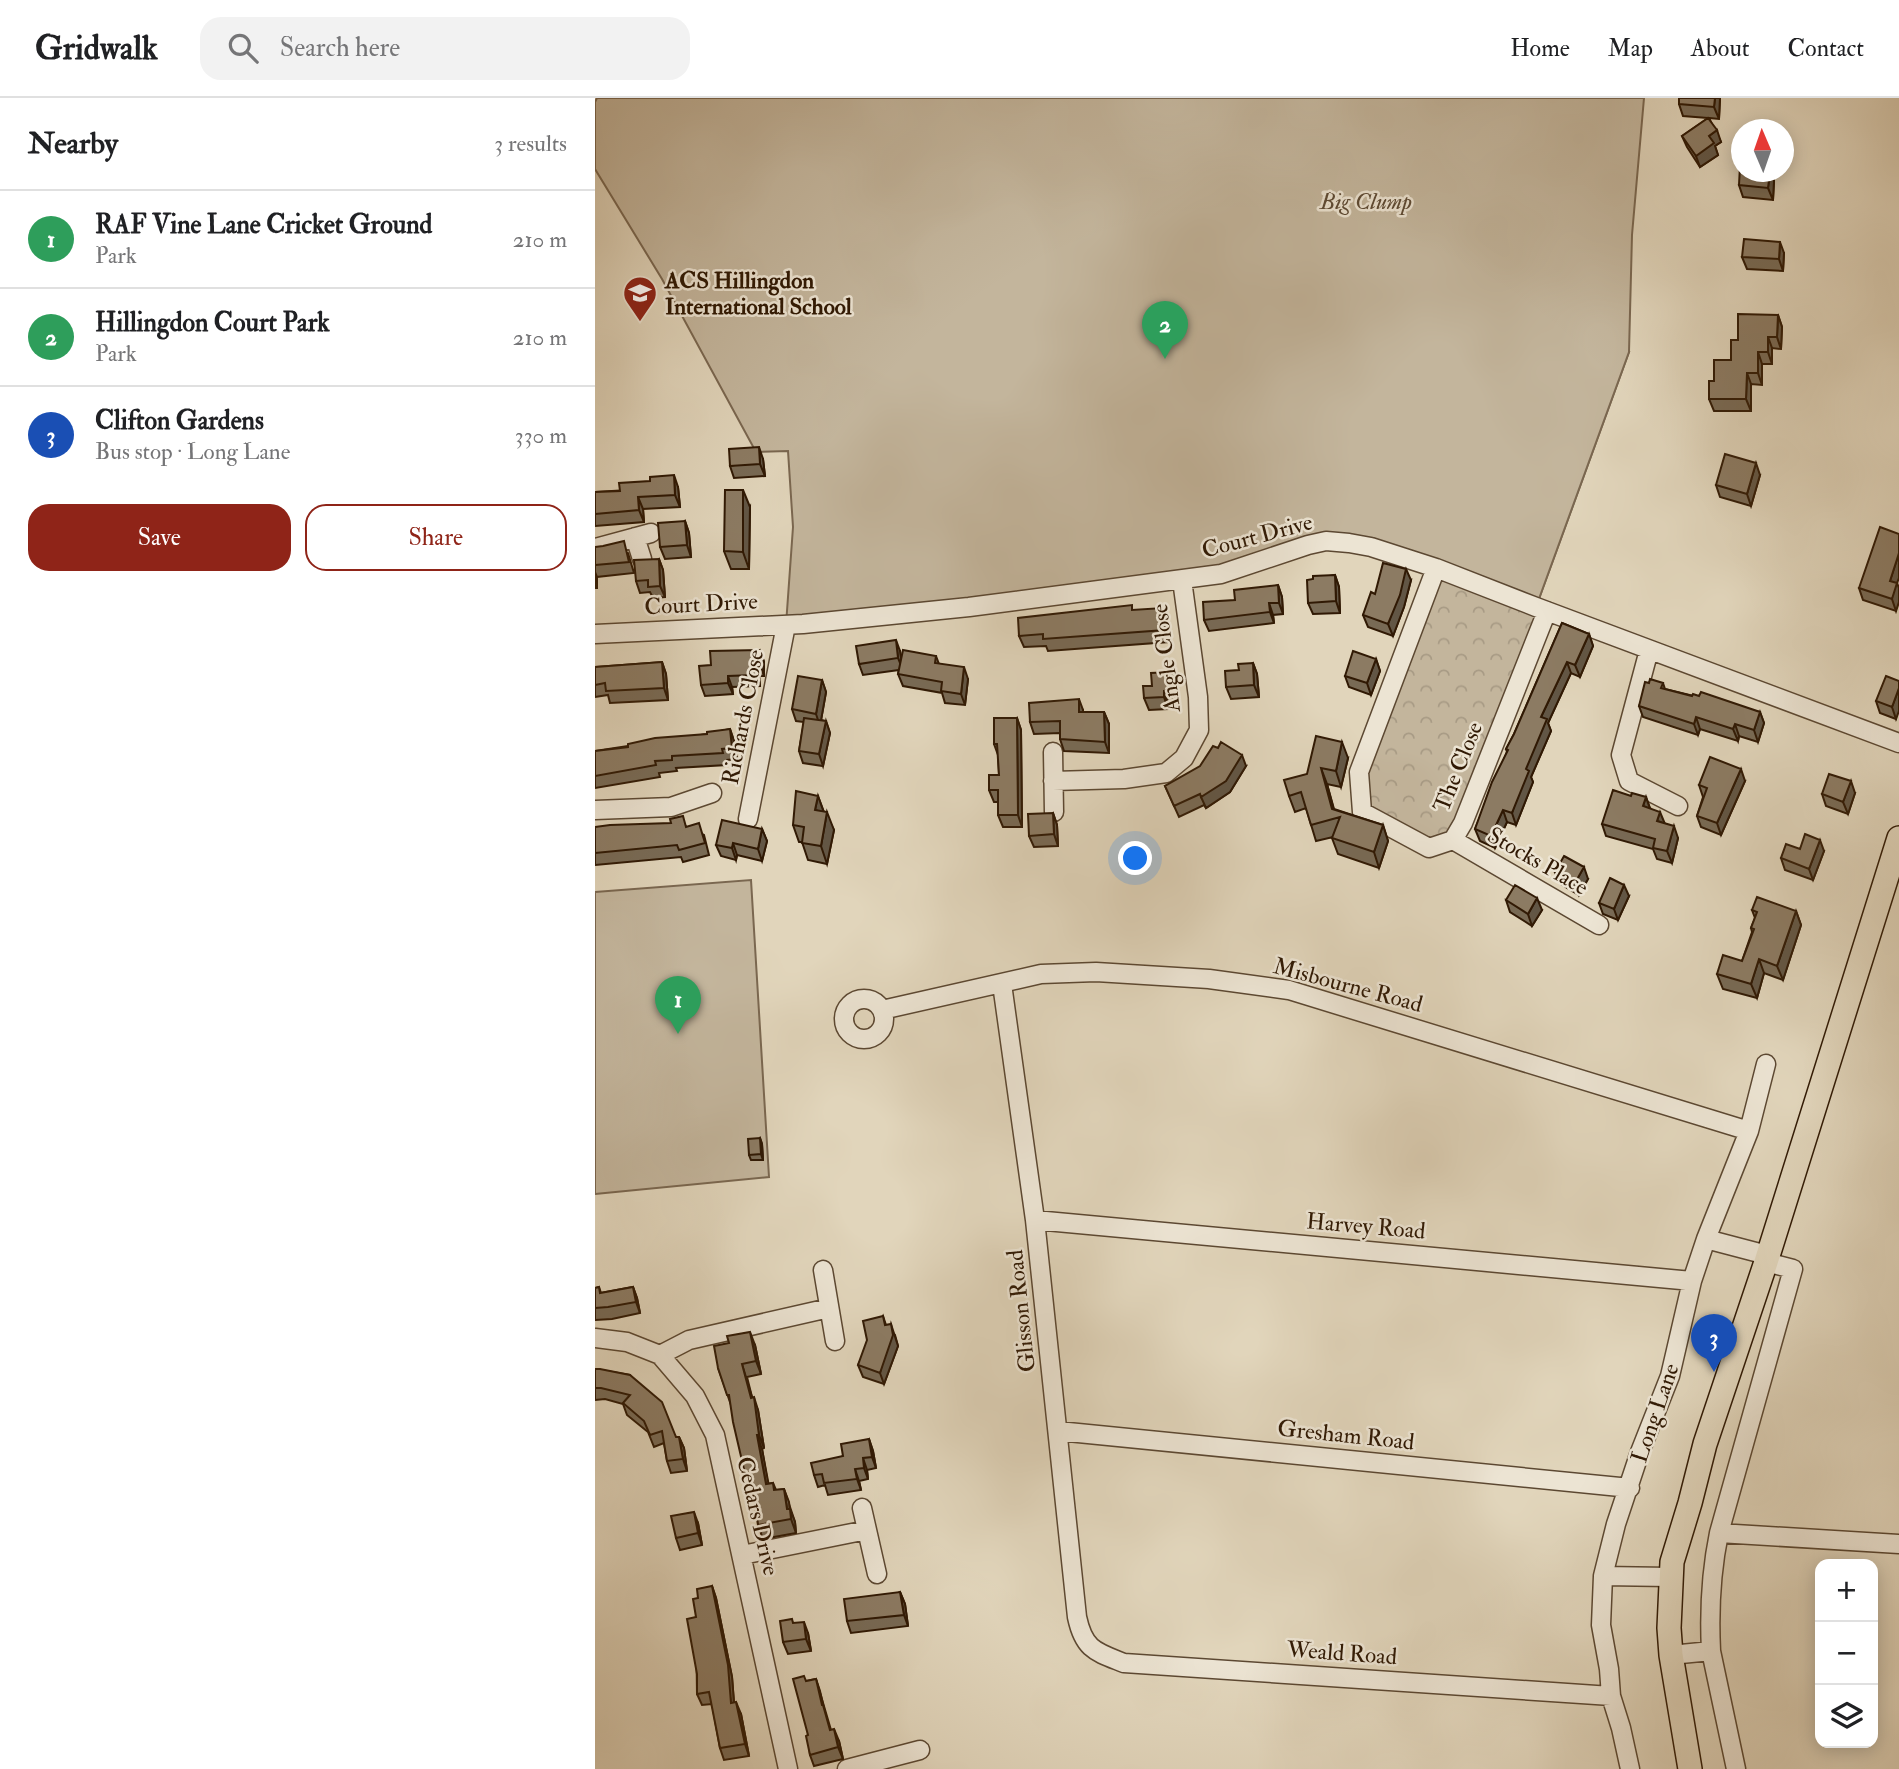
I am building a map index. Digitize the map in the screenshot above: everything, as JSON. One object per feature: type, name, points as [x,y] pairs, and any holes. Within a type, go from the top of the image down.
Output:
[{"type":"main road","points":[[1690,1769],[1671,1655],[1670,1577],[1705,1444],[1899,838]]},
{"type":"street","points":[[595,548],[643,535],[642,559]]},
{"type":"street","name":"Court Drive","points":[[595,635],[786,625],[957,609],[1221,573],[1326,541],[1371,547],[1436,568],[1899,743]]},
{"type":"street","name":"The Close","points":[[1436,568],[1359,772],[1362,812],[1429,848],[1453,839],[1463,822],[1547,611]]},
{"type":"street","name":"Angle Close","points":[[1053,781],[1124,779],[1166,773],[1184,758],[1199,730],[1198,697],[1182,580]]},
{"type":"street","name":"Richards Close","points":[[748,819],[786,625]]},
{"type":"street","points":[[1649,650],[1621,755],[1629,781],[1678,806]]},
{"type":"street","points":[[1053,752],[1054,812]]},
{"type":"street","points":[[595,810],[671,807],[712,793]]},
{"type":"street","name":"Stocks Place","points":[[1453,839],[1599,925]]},
{"type":"street","name":"Misbourne Road","points":[[882,1010],[1041,974],[1095,972],[1209,979],[1289,990],[1749,1131]]},
{"type":"street","name":"Glisson Road","points":[[1002,984],[1035,1220],[1080,1634]]},
{"type":"street","name":"Long Lane","points":[[1630,1769],[1611,1696],[1601,1625],[1603,1576],[1616,1524],[1640,1452],[1670,1376],[1692,1281],[1749,1131],[1766,1064]]},
{"type":"street","name":"Harvey Road","points":[[1035,1220],[1692,1281]]},
{"type":"street","points":[[1706,1239],[1793,1269],[1713,1561],[1711,1651],[1736,1769]]},
{"type":"street","points":[[823,1270],[835,1340]]},
{"type":"street","points":[[660,1355],[689,1340],[829,1308]]},
{"type":"street","name":"Cedars Drive","points":[[595,1338],[627,1342],[660,1355],[695,1396],[715,1435],[788,1769]]},
{"type":"street","name":"Gresham Road","points":[[1058,1431],[1630,1488]]},
{"type":"street","points":[[862,1508],[877,1574]]},
{"type":"street","points":[[742,1555],[867,1530]]},
{"type":"street","points":[[1719,1533],[1899,1544]]},
{"type":"street","points":[[1603,1576],[1670,1577]]},
{"type":"street","name":"Weald Road","points":[[1080,1634],[1092,1650],[1125,1663],[1611,1696]]},
{"type":"street","points":[[1671,1655],[1711,1651]]},
{"type":"street","points":[[847,1769],[920,1750]]},
{"type":"green space","name":"Big Clump","points":[[597,98],[1644,98],[1632,235],[1629,352],[1536,607],[1349,543],[1250,565],[786,625],[793,527],[788,451],[756,452],[662,279],[595,169]]},
{"type":"green space","points":[[1629,352],[1536,607],[1547,611],[1463,823],[1429,848],[1362,812],[1359,773],[1436,568],[1591,355]]},
{"type":"green space","points":[[751,880],[769,1177],[595,1194],[595,892]]},
{"type":"building","points":[[1679,98],[1715,98],[1714,107],[1679,104]]},
{"type":"building","points":[[1708,118],[1717,130],[1709,136],[1714,143],[1696,156],[1682,136]]},
{"type":"building","points":[[1739,182],[1769,182],[1768,188],[1739,185]]},
{"type":"building","points":[[1744,239],[1780,242],[1779,259],[1742,257]]},
{"type":"building","points":[[1738,314],[1778,315],[1777,337],[1768,337],[1768,352],[1758,352],[1758,373],[1747,373],[1746,399],[1709,399],[1709,381],[1714,381],[1714,360],[1731,360],[1731,340],[1738,340]]},
{"type":"building","points":[[759,447],[760,464],[730,466],[729,449]]},
{"type":"building","points":[[1725,454],[1756,463],[1747,494],[1716,485]]},
{"type":"building","points":[[674,475],[675,495],[638,497],[639,510],[595,514],[595,492],[620,491],[619,483],[650,481],[650,477]]},
{"type":"building","points":[[725,490],[743,490],[743,552],[724,551]]},
{"type":"building","points":[[685,521],[687,545],[660,547],[658,523]]},
{"type":"building","points":[[1880,527],[1899,534],[1899,553],[1890,581],[1897,583],[1892,599],[1859,588]]},
{"type":"building","points":[[624,541],[629,562],[595,565],[595,547]]},
{"type":"building","points":[[659,559],[660,586],[648,587],[648,580],[636,581],[634,560]]},
{"type":"building","points":[[1383,563],[1406,569],[1400,595],[1388,624],[1363,615],[1371,592],[1375,594]]},
{"type":"building","points":[[1335,575],[1336,601],[1308,603],[1307,580],[1313,579],[1313,576]]},
{"type":"building","points":[[1278,585],[1279,603],[1269,603],[1270,612],[1204,620],[1203,602],[1235,600],[1234,590]]},
{"type":"building","points":[[1132,605],[1132,610],[1163,608],[1165,630],[1043,639],[1043,634],[1019,636],[1018,618]]},
{"type":"building","points":[[1562,623],[1589,634],[1575,665],[1567,662],[1541,717],[1547,719],[1526,769],[1529,771],[1512,813],[1503,810],[1491,836],[1475,829],[1492,782]]},
{"type":"building","points":[[896,640],[898,658],[859,664],[856,646]]},
{"type":"building","points":[[760,650],[760,664],[755,664],[755,675],[728,676],[728,683],[701,685],[699,666],[711,665],[710,651]]},
{"type":"building","points":[[903,650],[936,656],[935,663],[964,667],[961,694],[941,691],[942,682],[898,674]]},
{"type":"building","points":[[1353,651],[1376,659],[1367,683],[1345,676]]},
{"type":"building","points":[[662,662],[664,688],[606,691],[605,683],[595,685],[595,667]]},
{"type":"building","points":[[1253,663],[1254,685],[1226,687],[1225,671],[1239,670],[1238,664]]},
{"type":"building","points":[[1172,672],[1174,690],[1164,691],[1164,697],[1144,698],[1143,686],[1152,686],[1151,673]]},
{"type":"building","points":[[798,676],[822,680],[816,714],[792,709]]},
{"type":"building","points":[[1886,676],[1899,681],[1892,707],[1876,701]]},
{"type":"building","points":[[1650,679],[1663,683],[1661,688],[1692,696],[1699,696],[1701,692],[1760,712],[1754,730],[1735,724],[1733,729],[1696,717],[1694,724],[1639,706],[1645,682],[1649,683]]},
{"type":"building","points":[[1079,699],[1079,712],[1104,712],[1105,742],[1060,739],[1060,721],[1030,722],[1029,703]]},
{"type":"building","points":[[804,718],[826,721],[819,754],[799,751]]},
{"type":"building","points":[[994,718],[1017,718],[1018,815],[998,815],[998,790],[989,790],[989,775],[999,775],[997,744],[994,744]]},
{"type":"building","points":[[730,729],[732,748],[722,749],[723,753],[672,756],[672,760],[655,761],[656,765],[595,776],[595,751],[628,747],[628,744],[655,738],[707,734]]},
{"type":"building","points":[[1316,736],[1342,742],[1336,771],[1321,768],[1332,809],[1383,825],[1374,852],[1332,838],[1340,817],[1311,825],[1301,792],[1289,796],[1284,780],[1307,774]]},
{"type":"building","points":[[1221,742],[1242,755],[1226,781],[1201,797],[1200,794],[1174,806],[1165,786],[1200,766],[1213,746],[1218,748]]},
{"type":"building","points":[[1710,757],[1741,769],[1717,823],[1697,816],[1707,788],[1699,785]]},
{"type":"building","points":[[1829,774],[1851,781],[1843,802],[1822,794]]},
{"type":"building","points":[[1613,790],[1631,796],[1632,793],[1646,797],[1643,806],[1660,812],[1657,821],[1674,826],[1667,851],[1653,848],[1655,839],[1602,824]]},
{"type":"building","points":[[796,791],[818,796],[815,810],[827,812],[821,846],[802,843],[804,827],[793,825]]},
{"type":"building","points":[[1053,813],[1054,834],[1029,836],[1028,814]]},
{"type":"building","points":[[683,816],[686,827],[699,823],[705,843],[679,850],[677,845],[595,853],[595,827],[671,823],[670,819]]},
{"type":"building","points":[[722,820],[762,829],[758,849],[733,843],[732,848],[716,845]]},
{"type":"building","points":[[1805,834],[1820,840],[1809,869],[1781,858],[1786,844],[1800,849]]},
{"type":"building","points":[[1564,856],[1584,867],[1575,883],[1555,872]]},
{"type":"building","points":[[1610,878],[1624,885],[1614,909],[1599,903]]},
{"type":"building","points":[[1515,885],[1537,898],[1528,914],[1506,900]]},
{"type":"building","points":[[1757,897],[1796,911],[1777,966],[1759,959],[1751,984],[1717,974],[1723,955],[1742,961],[1754,929],[1751,928],[1757,912],[1752,910]]},
{"type":"building","points":[[760,1138],[761,1154],[749,1155],[748,1139]]},
{"type":"building","points":[[599,1287],[600,1293],[633,1287],[636,1302],[595,1308],[595,1288]]},
{"type":"building","points":[[883,1316],[885,1325],[891,1324],[893,1335],[880,1373],[858,1365],[867,1340],[863,1321]]},
{"type":"building","points":[[750,1332],[756,1361],[742,1364],[751,1398],[754,1397],[757,1435],[766,1484],[773,1483],[774,1490],[784,1489],[791,1519],[758,1525],[756,1503],[753,1503],[749,1477],[746,1478],[729,1395],[718,1368],[714,1346],[729,1343],[727,1336]]},
{"type":"building","points":[[595,1369],[630,1375],[662,1402],[676,1437],[679,1437],[683,1459],[667,1461],[662,1431],[650,1435],[644,1421],[623,1403],[630,1395],[595,1388]]},
{"type":"building","points":[[869,1439],[872,1457],[863,1458],[864,1468],[855,1469],[857,1479],[824,1483],[822,1474],[814,1475],[811,1463],[843,1456],[841,1444]]},
{"type":"building","points":[[694,1512],[698,1533],[676,1538],[671,1516]]},
{"type":"building","points":[[712,1586],[728,1665],[731,1703],[736,1702],[745,1744],[720,1748],[709,1692],[697,1694],[697,1674],[687,1619],[696,1617],[693,1599],[698,1598],[697,1589]]},
{"type":"building","points":[[900,1592],[904,1615],[847,1621],[844,1599]]},
{"type":"building","points":[[792,1619],[793,1623],[804,1622],[806,1639],[783,1642],[780,1621]]},
{"type":"building","points":[[804,1676],[806,1681],[816,1679],[830,1730],[834,1729],[838,1747],[810,1755],[808,1735],[793,1679]]},
{"type":"place","name":"ACS Hillingdon International School","points":[[640,323]]},
{"type":"place","name":"Hillingdon Court Park","points":[[1165,359]]},
{"type":"place","name":"RAF Vine Lane Cricket Ground","points":[[678,1034]]},
{"type":"place","name":"Clifton Gardens","points":[[1714,1372]]}]
